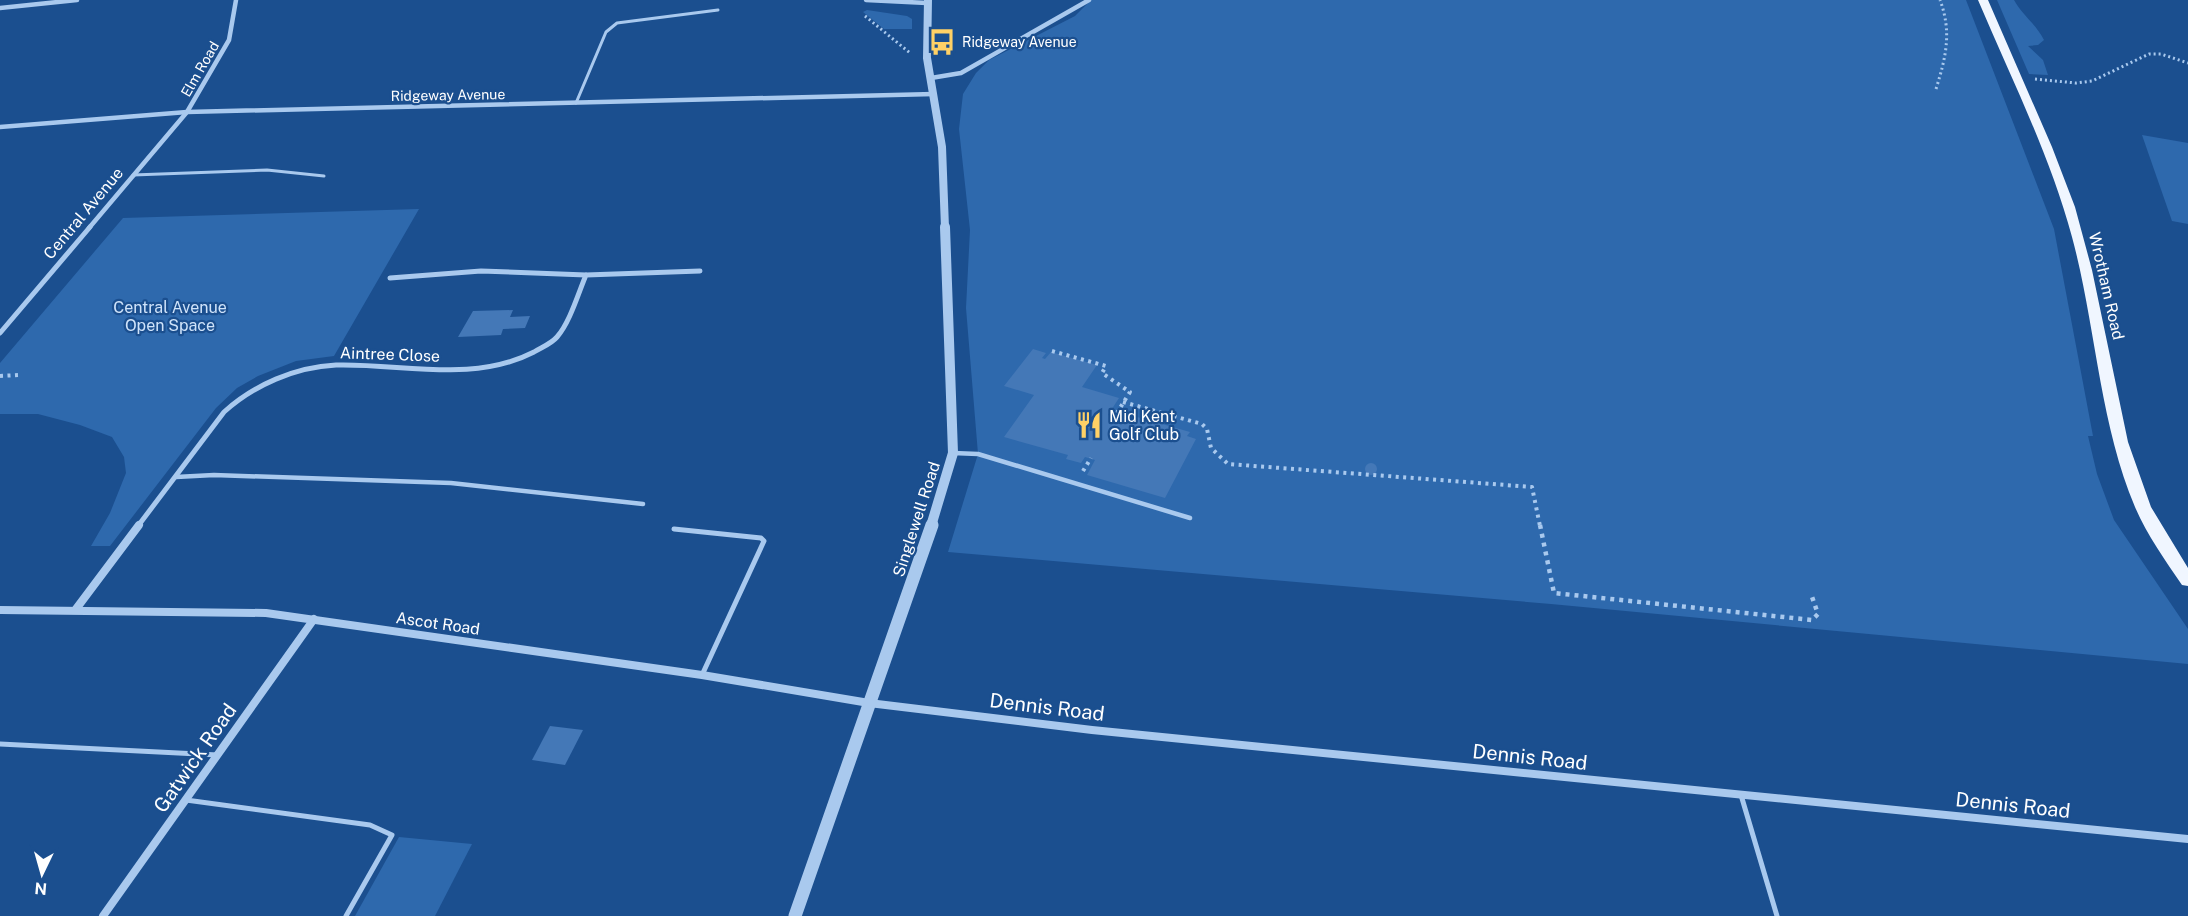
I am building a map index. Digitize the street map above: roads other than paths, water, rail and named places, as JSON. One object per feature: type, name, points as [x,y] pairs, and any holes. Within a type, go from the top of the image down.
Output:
[{"type":"main road","name":"Wrotham Road","points":[[1983,0],[2077,235],[2120,431],[2139,496],[2155,531],[2188,580]]},
{"type":"street","points":[[0,8],[76,0]]},
{"type":"street","name":"Elm Road","points":[[187,112],[227,44],[236,0]]},
{"type":"street","points":[[866,0],[889,4],[927,2]]},
{"type":"street","points":[[931,78],[961,73],[1089,0]]},
{"type":"street","name":"Singlewell Road","points":[[795,916],[942,496],[953,453],[942,147],[926,47],[927,2]]},
{"type":"street","name":"Ridgeway Avenue","points":[[0,128],[187,112],[934,94]]},
{"type":"street","name":"Central Avenue","points":[[0,333],[187,112]]},
{"type":"street","points":[[390,278],[481,271],[586,275],[700,272]]},
{"type":"street","name":"Aintree Close","points":[[76,609],[224,412],[259,386],[281,376],[344,364],[479,370],[518,360],[539,351],[559,335],[586,275]]},
{"type":"street","name":"Ascot Road","points":[[0,610],[76,609],[266,613],[702,675],[869,703]]},
{"type":"street","name":"Gatwick Road","points":[[103,916],[314,619]]},
{"type":"street","name":"Dennis Road","points":[[869,703],[1092,730],[2188,839]]},
{"type":"lane","points":[[576,103],[606,32],[617,23],[718,10]]},
{"type":"lane","points":[[133,175],[288,170],[324,176]]},
{"type":"lane","points":[[953,453],[978,454],[1190,518]]},
{"type":"lane","points":[[176,477],[214,475],[451,483],[643,504]]},
{"type":"lane","points":[[674,529],[761,538],[764,541],[702,675]]},
{"type":"lane","points":[[0,744],[218,755]]},
{"type":"lane","points":[[1741,795],[1777,916]]},
{"type":"lane","points":[[186,800],[370,825],[392,835],[346,916]]},
{"type":"place","name":"Ridgeway Avenue","points":[[942,42]]},
{"type":"place","name":"Mid Kent Golf Club","points":[[1089,425]]},
{"type":"park label","name":"Central Avenue Open Space","points":[[170,316]]}]
